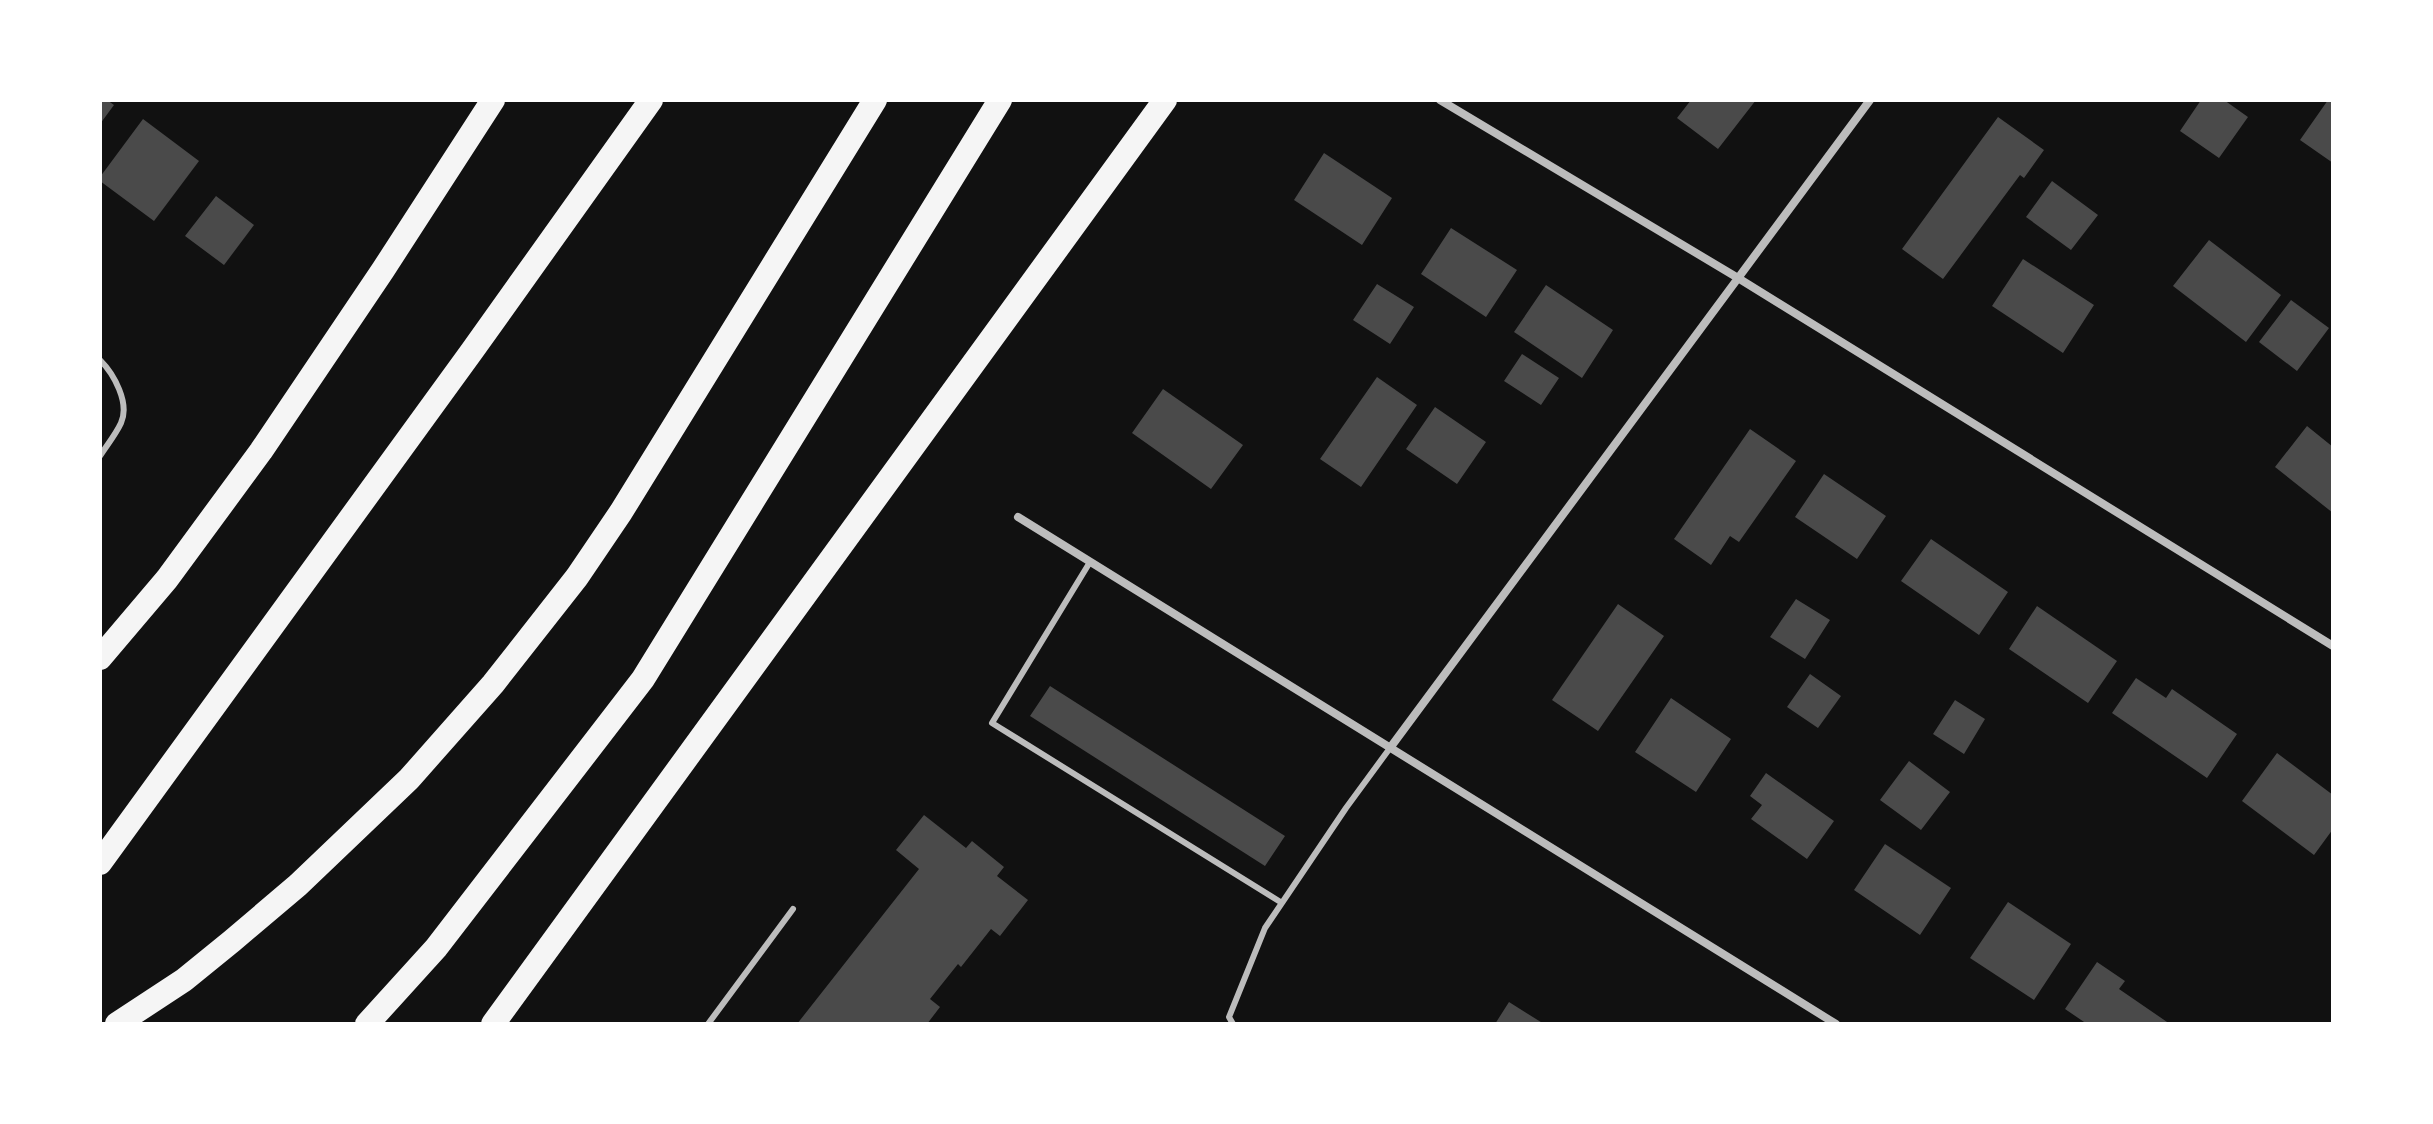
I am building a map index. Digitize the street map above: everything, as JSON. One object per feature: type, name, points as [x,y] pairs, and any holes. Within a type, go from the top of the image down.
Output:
[{"type":"highway","points":[[100,658],[167,579],[261,451],[493,100]]},
{"type":"highway","points":[[100,863],[651,100]]},
{"type":"highway","points":[[117,1024],[196,970],[298,885],[409,779],[493,684],[577,577],[621,512],[875,100]]},
{"type":"highway","points":[[367,1024],[436,948],[643,679],[1000,100]]},
{"type":"highway","points":[[493,1024],[1165,100]]},
{"type":"street","points":[[1440,100],[1738,278],[2333,646]]},
{"type":"street","points":[[1390,748],[1870,100]]},
{"type":"street","points":[[1018,517],[1836,1024]]},
{"type":"lane","points":[[100,360],[111,371],[121,396],[122,421],[100,456]]},
{"type":"lane","points":[[1090,562],[992,723],[1282,903]]},
{"type":"lane","points":[[1233,1024],[1229,1017],[1265,928],[1390,748]]},
{"type":"lane","points":[[708,1024],[793,909]]},
{"type":"building","points":[[100,100],[114,105],[100,124]]},
{"type":"building","points":[[1691,100],[1756,100],[1718,149],[1677,118]]},
{"type":"building","points":[[2201,100],[2224,100],[2248,117],[2219,158],[2180,131]]},
{"type":"building","points":[[2328,100],[2333,100],[2333,163],[2300,140]]},
{"type":"building","points":[[1998,117],[2044,150],[2024,178],[2020,175],[1943,279],[1902,249]]},
{"type":"building","points":[[143,119],[199,161],[154,221],[100,181]]},
{"type":"building","points":[[1324,153],[1392,198],[1362,245],[1294,200]]},
{"type":"building","points":[[2052,181],[2098,215],[2071,250],[2026,217]]},
{"type":"building","points":[[216,196],[254,225],[224,265],[185,236]]},
{"type":"building","points":[[1451,228],[1517,270],[1486,317],[1421,274]]},
{"type":"building","points":[[2209,240],[2281,295],[2246,342],[2173,286]]},
{"type":"building","points":[[2023,259],[2094,305],[2063,353],[1992,306]]},
{"type":"building","points":[[1377,284],[1414,307],[1390,344],[1353,320]]},
{"type":"building","points":[[1546,285],[1613,330],[1582,378],[1514,332]]},
{"type":"building","points":[[2291,300],[2329,328],[2297,371],[2259,342]]},
{"type":"building","points":[[1522,354],[1559,378],[1541,405],[1504,381]]},
{"type":"building","points":[[1377,377],[1417,405],[1361,487],[1320,459]]},
{"type":"building","points":[[1163,389],[1243,445],[1211,489],[1132,433]]},
{"type":"building","points":[[1435,407],[1486,442],[1457,484],[1406,449]]},
{"type":"building","points":[[2307,426],[2333,447],[2333,513],[2275,467]]},
{"type":"building","points":[[1750,429],[1796,461],[1739,542],[1730,536],[1711,565],[1674,539]]},
{"type":"building","points":[[1824,474],[1886,516],[1857,559],[1795,517]]},
{"type":"building","points":[[1931,539],[2008,592],[1979,635],[1901,581]]},
{"type":"building","points":[[1796,599],[1830,620],[1805,659],[1770,637]]},
{"type":"building","points":[[1618,604],[1664,636],[1598,731],[1552,700]]},
{"type":"building","points":[[2037,606],[2117,661],[2088,703],[2009,649]]},
{"type":"building","points":[[1810,674],[1841,696],[1818,728],[1787,707]]},
{"type":"building","points":[[2136,678],[2166,698],[2172,689],[2237,734],[2207,778],[2112,713]]},
{"type":"building","points":[[1050,686],[1285,836],[1265,866],[1030,716]]},
{"type":"building","points":[[1671,698],[1731,739],[1696,792],[1635,752]]},
{"type":"building","points":[[1955,700],[1985,719],[1964,754],[1933,734]]},
{"type":"building","points":[[2277,753],[2333,795],[2333,829],[2314,855],[2242,801]]},
{"type":"building","points":[[1909,761],[1950,792],[1921,830],[1880,800]]},
{"type":"building","points":[[1766,773],[1834,821],[1807,859],[1751,819],[1762,805],[1750,796]]},
{"type":"building","points":[[924,815],[966,848],[972,841],[1004,867],[997,876],[1028,900],[1000,936],[991,929],[961,967],[958,964],[930,999],[940,1007],[927,1024],[797,1024],[919,869],[896,850]]},
{"type":"building","points":[[1885,844],[1951,888],[1920,935],[1854,890]]},
{"type":"building","points":[[2008,902],[2071,944],[2034,1000],[1970,958]]},
{"type":"building","points":[[2097,962],[2125,981],[2119,989],[2170,1024],[2087,1024],[2065,1009]]},
{"type":"building","points":[[1509,1002],[1544,1024],[1495,1024]]}]
